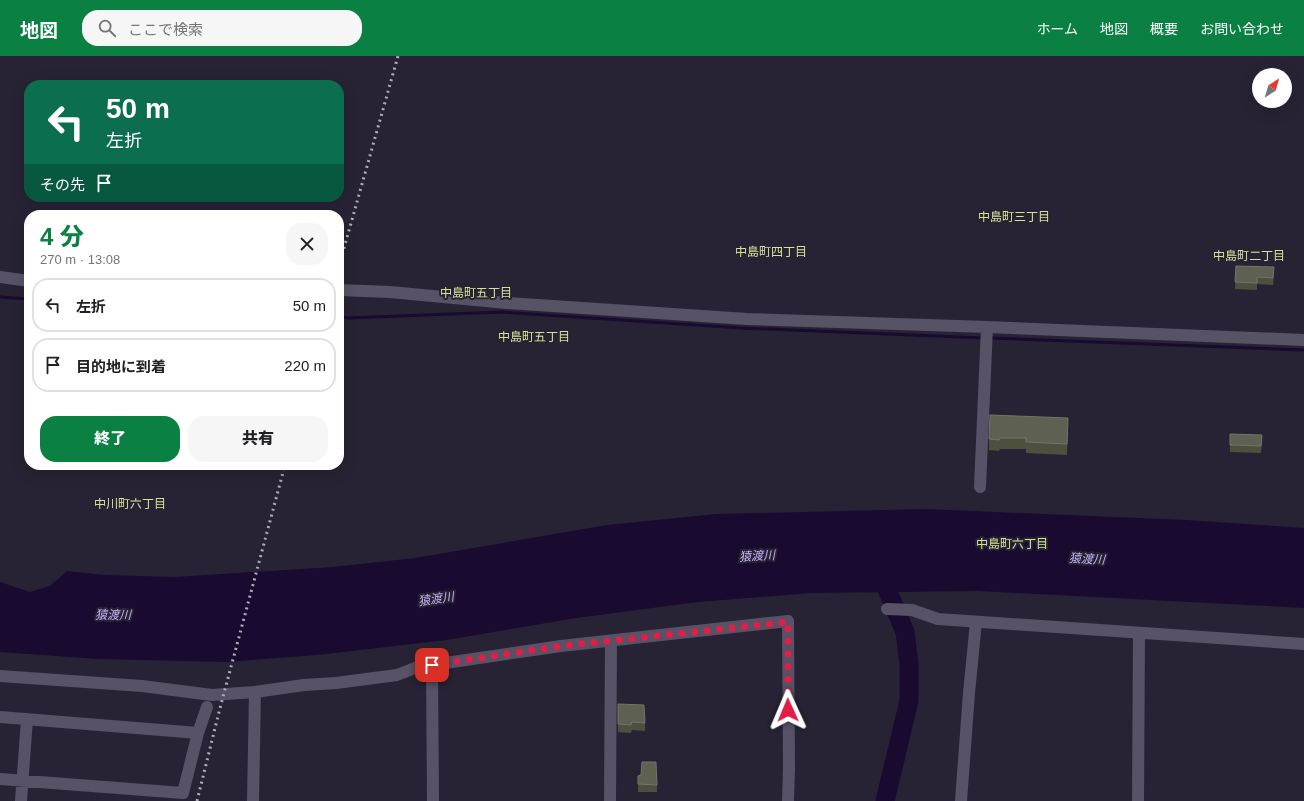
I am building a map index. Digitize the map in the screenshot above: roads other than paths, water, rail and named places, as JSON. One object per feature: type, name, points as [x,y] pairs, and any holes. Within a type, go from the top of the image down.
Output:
[{"type":"street","points":[[0,277],[24,281]]},
{"type":"street","points":[[344,290],[390,292],[507,303],[747,319],[1304,340]]},
{"type":"street","points":[[980,487],[987,329]]},
{"type":"street","points":[[887,609],[912,610],[938,619],[1304,644]]},
{"type":"street","points":[[0,676],[142,686],[212,695],[255,692],[397,675],[415,668],[561,646],[698,630],[788,622],[788,801]]},
{"type":"street","points":[[961,801],[976,622]]},
{"type":"street","points":[[1138,801],[1139,633]]},
{"type":"street","points":[[610,801],[611,641]]},
{"type":"street","points":[[432,665],[433,801]]},
{"type":"street","points":[[253,801],[255,692]]},
{"type":"street","points":[[0,779],[23,780],[182,797],[198,733],[207,707]]},
{"type":"street","points":[[0,717],[198,733]]},
{"type":"street","points":[[21,801],[27,720]]},
{"type":"water","points":[[926,509],[1186,520],[1304,528],[1304,608],[978,591],[812,593],[698,602],[576,618],[447,640],[317,655],[226,662],[98,659],[0,652],[0,582],[30,592],[50,586],[67,571],[105,575],[175,577],[333,567],[415,558],[607,525],[716,514]]},
{"type":"waterway","points":[[0,297],[24,299]]},
{"type":"waterway","points":[[344,317],[502,312],[741,328],[984,338]]},
{"type":"waterway","points":[[990,338],[1304,350]]},
{"type":"waterway","name":"猿渡川","points":[[878,568],[905,632],[909,664],[909,701],[885,801]]},
{"type":"railway","points":[[344,248],[398,56]]},
{"type":"railway","points":[[197,801],[220,708],[284,470]]},
{"type":"district","name":"中島町三丁目","points":[[1014,217]]},
{"type":"district","name":"中島町四丁目","points":[[771,252]]},
{"type":"district","name":"中島町二丁目","points":[[1249,256]]},
{"type":"district","name":"中島町五丁目","points":[[476,293]]},
{"type":"district","name":"中島町五丁目","points":[[534,337]]},
{"type":"district","name":"中川町六丁目","points":[[130,504]]},
{"type":"district","name":"中島町六丁目","points":[[1012,544]]}]
